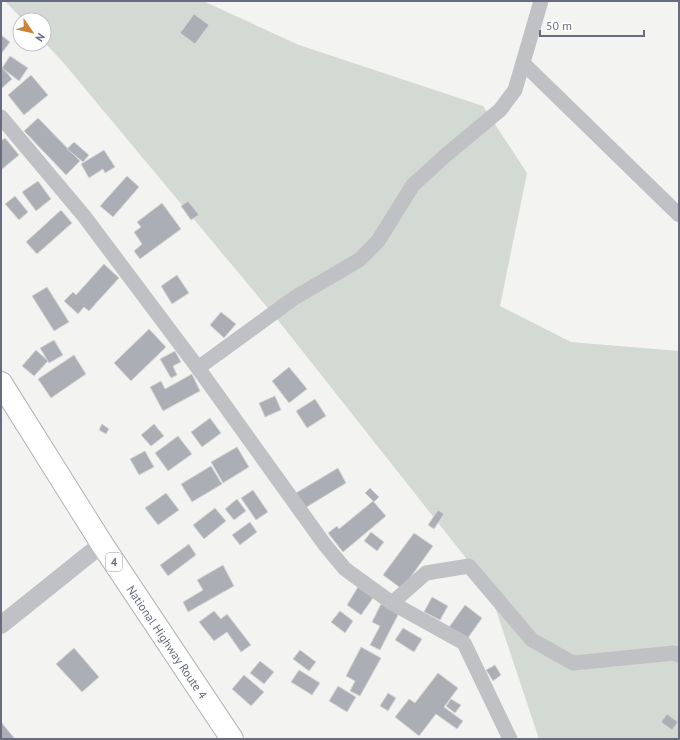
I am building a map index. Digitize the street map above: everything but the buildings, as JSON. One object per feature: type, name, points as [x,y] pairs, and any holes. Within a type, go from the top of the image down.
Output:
[{"type":"highway","name":"National Highway Route 4","points":[[1,383],[102,544],[232,739]]},
{"type":"street","points":[[198,368],[294,298],[359,260],[378,241],[412,186],[446,155],[500,110],[515,90],[541,1]]},
{"type":"street","points":[[523,63],[679,215]]},
{"type":"street","points":[[1,117],[84,216],[198,368],[325,545],[345,568],[392,603],[464,643],[510,739]]},
{"type":"street","points":[[1,626],[102,544]]},
{"type":"street","points":[[392,603],[426,573],[469,566],[532,640],[573,663],[674,653],[679,656]]},
{"type":"shaded area","points":[[5,1],[203,1],[299,45],[483,106],[527,173],[500,306],[571,342],[679,351],[679,739],[539,739],[488,586],[277,319],[52,50],[52,12],[15,12]]}]
